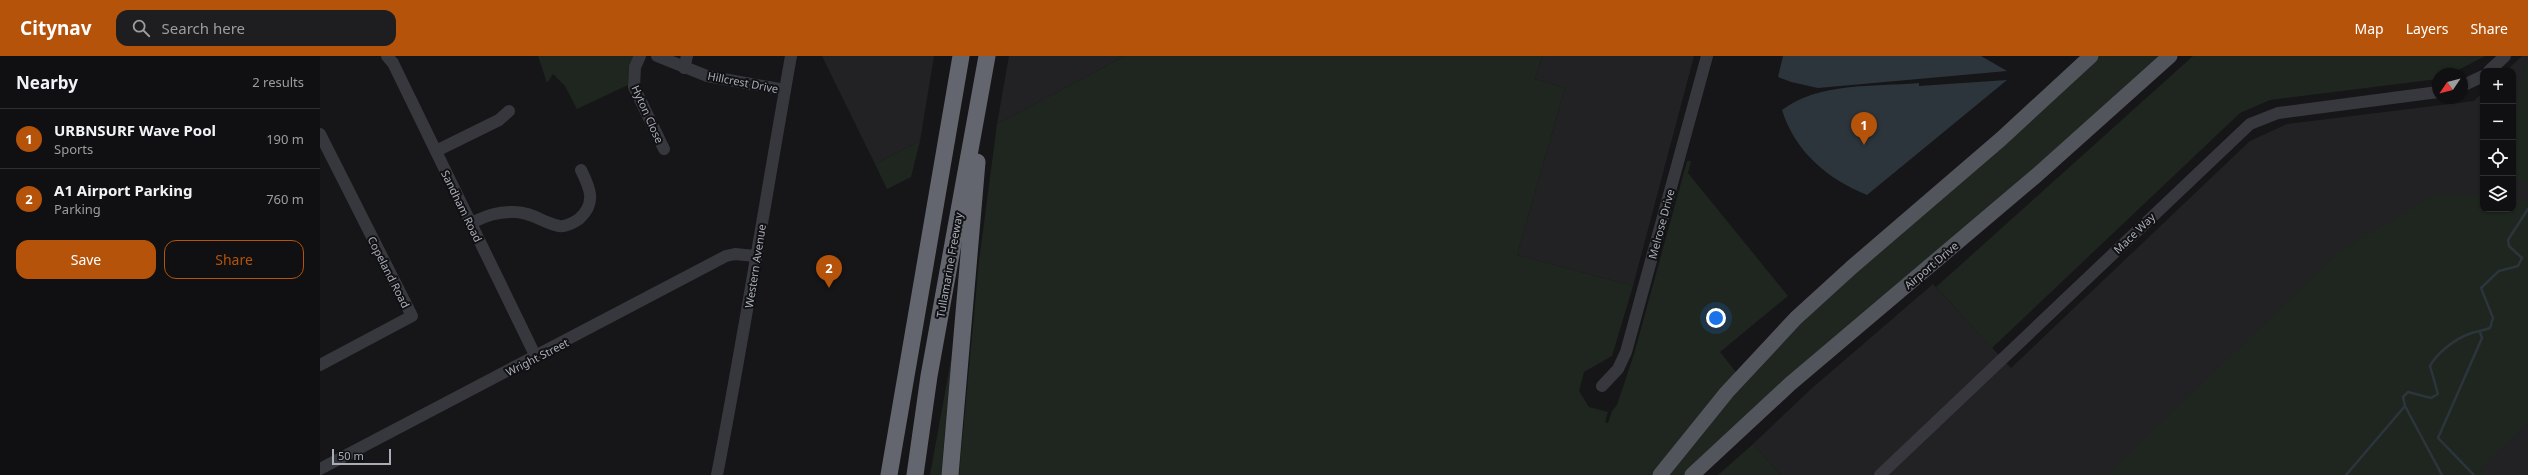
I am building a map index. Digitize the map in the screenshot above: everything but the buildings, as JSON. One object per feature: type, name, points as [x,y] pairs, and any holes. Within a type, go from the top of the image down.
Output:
[{"type":"highway","points":[[889,475],[961,56]]},
{"type":"highway","name":"Tullamarine Freeway","points":[[915,475],[929,376],[987,56]]},
{"type":"highway","points":[[950,475],[970,262],[983,78]]},
{"type":"main road","points":[[1660,475],[1727,392],[1796,318],[1852,267],[2001,139],[2091,56]]},
{"type":"main road","name":"Airport Drive","points":[[1692,475],[1790,384],[2037,175],[2170,56]]},
{"type":"street","name":"Sandham Road","points":[[387,56],[393,63],[536,357]]},
{"type":"street","name":"Hyton Close","points":[[640,56],[635,67],[634,87],[664,149]]},
{"type":"street","name":"Hillcrest Drive","points":[[657,56],[684,68],[729,82],[785,90]]},
{"type":"street","points":[[684,68],[687,56]]},
{"type":"street","name":"Western Avenue","points":[[717,475],[741,354],[755,256],[771,180],[791,56]]},
{"type":"street","name":"Melrose Drive","points":[[1602,386],[1618,369],[1626,352],[1707,56]]},
{"type":"street","points":[[2492,68],[2505,56]]},
{"type":"street","points":[[2468,83],[2480,77]]},
{"type":"street","name":"Mace Way","points":[[1880,475],[2250,124],[2278,113],[2432,93]]},
{"type":"street","points":[[436,151],[499,120],[509,112]]},
{"type":"street","name":"Copeland Road","points":[[320,134],[412,316],[320,365]]},
{"type":"street","points":[[471,223],[489,214],[515,212],[525,213],[559,226],[575,222],[585,213],[591,202],[590,188],[581,170]]},
{"type":"street","name":"Wright Street","points":[[320,469],[726,256],[735,254],[755,256]]},
{"type":"shaded area","points":[[538,56],[635,56],[629,67],[628,85],[577,109],[565,86],[553,74],[547,83]]},
{"type":"shaded area","points":[[822,56],[934,56],[920,141],[875,164]]},
{"type":"shaded area","points":[[1009,56],[1125,56],[997,124]]},
{"type":"shaded area","points":[[1125,56],[1542,56],[1535,79],[1565,88],[1517,255],[1633,286],[1612,356],[1584,372],[1579,391],[1589,407],[1608,412],[1605,422],[1608,423],[1612,411],[1617,405],[1634,354],[1687,161],[1691,161],[1688,173],[1788,296],[1720,352],[1736,372],[1653,475],[959,475],[979,261],[997,124]]},
{"type":"shaded area","points":[[1542,56],[1694,56],[1633,286],[1517,255],[1565,88],[1535,79]]},
{"type":"shaded area","points":[[1783,56],[1981,56],[2007,71],[1818,88],[1791,82],[1778,77]]},
{"type":"shaded area","points":[[2096,56],[2161,56],[1973,222],[1808,359],[1686,475],[1666,475],[1747,379],[1809,315]]},
{"type":"shaded area","points":[[2193,56],[2485,56],[2462,68],[2432,68],[2432,80],[2270,100],[2240,113],[1992,348],[1936,287]]},
{"type":"shaded area","points":[[2522,56],[2528,56],[2528,475],[1781,475],[1753,444],[1811,389],[1933,284],[2011,368],[2250,141],[2287,124],[2450,104],[2468,104],[2468,102],[2474,101],[2480,95],[2480,212],[2516,212],[2516,68],[2509,68]]},
{"type":"shaded area","points":[[2528,58],[2528,182],[2516,181],[2516,100]]},
{"type":"shaded area","points":[[2007,80],[1867,195],[1839,181],[1826,172],[1804,151],[1795,139],[1782,110],[1797,101],[1829,90],[1865,86],[1919,83],[1919,86]]},
{"type":"shaded area","points":[[920,141],[911,177],[887,189],[875,164]]},
{"type":"shaded area","points":[[2434,195],[2480,196],[2480,212],[2516,212],[2516,199],[2528,201],[2528,423],[2480,469],[2485,475],[2107,475],[2339,252]]},
{"type":"shaded area","points":[[952,354],[941,475],[930,475]]},
{"type":"shaded area","points":[[1753,444],[1781,475],[1718,475]]},
{"type":"waterway","points":[[2346,475],[2405,406],[2403,397],[2408,392],[2431,398],[2438,394],[2430,366],[2437,356],[2458,339],[2490,328],[2493,318],[2481,288],[2499,271],[2518,266],[2522,258],[2509,246],[2508,240],[2528,209]]},
{"type":"waterway","points":[[2474,475],[2438,438],[2482,338],[2480,332]]},
{"type":"waterway","points":[[2405,406],[2442,475]]},
{"type":"place","name":"URBNSURF Wave Pool","points":[[1864,145]]},
{"type":"place","name":"A1 Airport Parking","points":[[829,288]]}]
